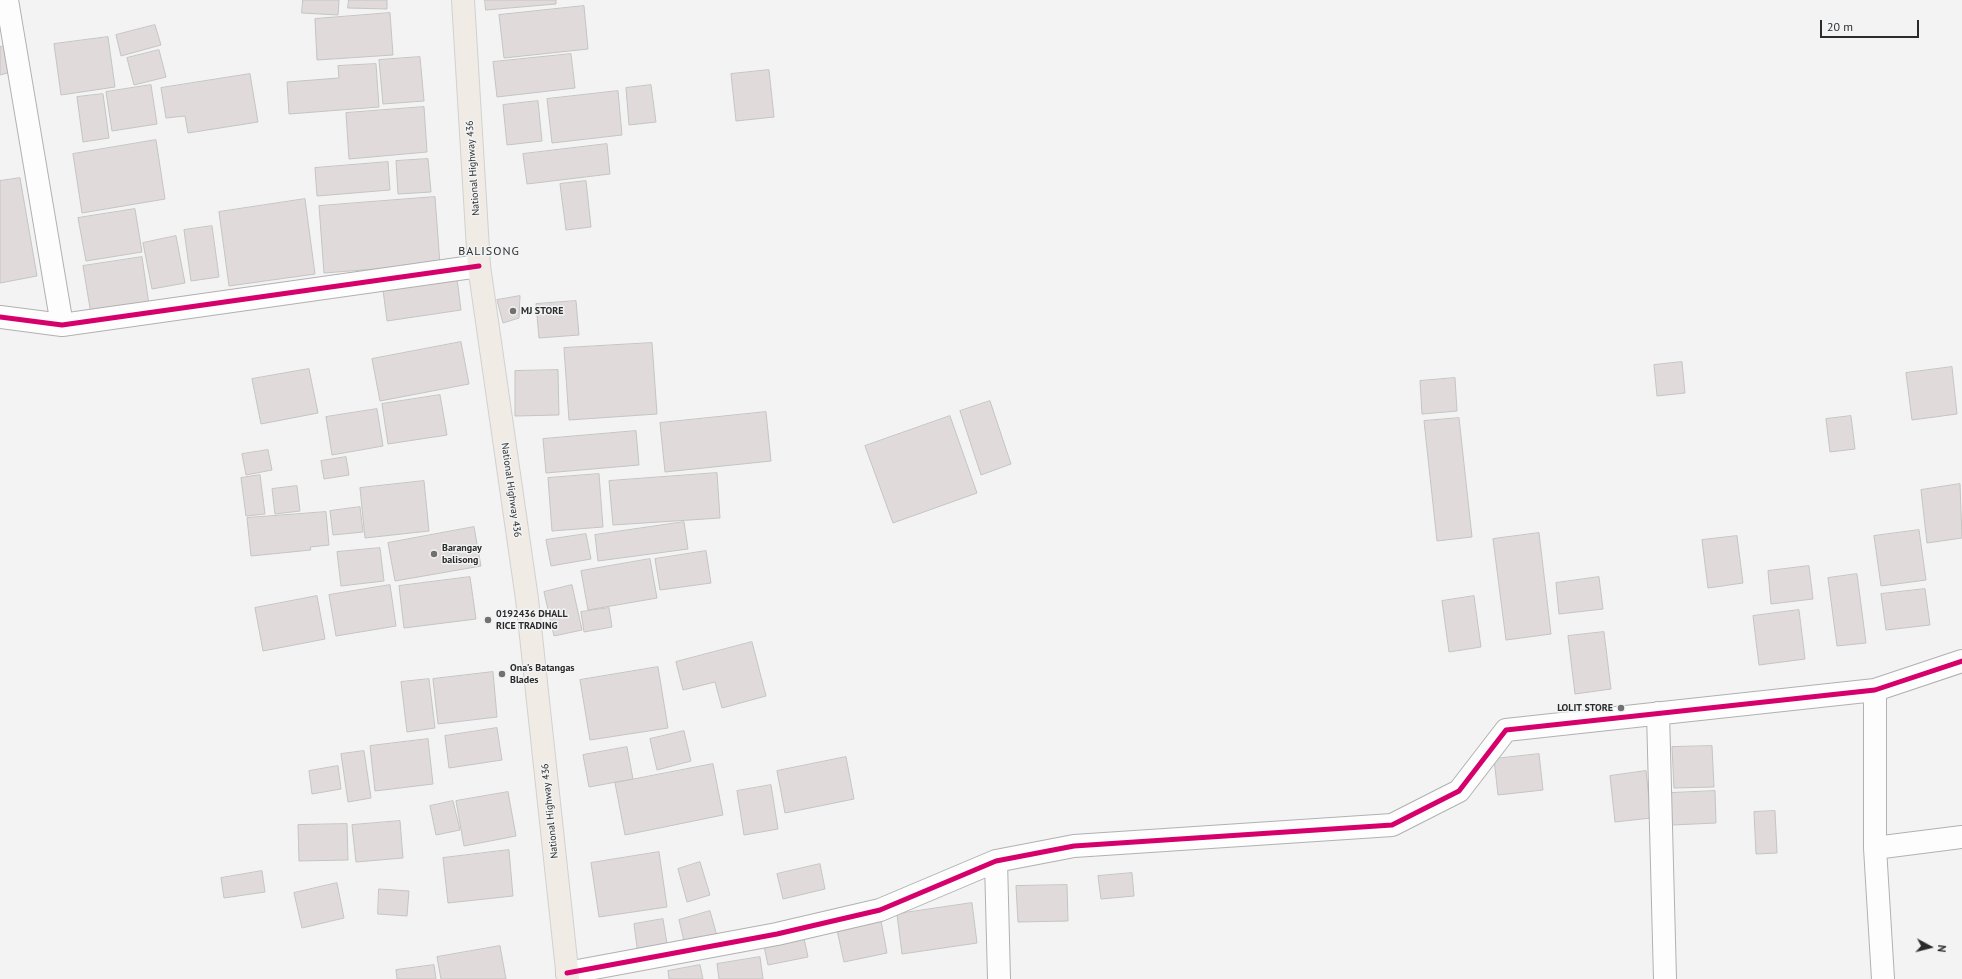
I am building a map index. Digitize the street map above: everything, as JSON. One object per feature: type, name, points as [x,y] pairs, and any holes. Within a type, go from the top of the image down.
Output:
[{"type":"main road","name":"National Highway 436","points":[[463,0],[479,266],[527,599],[568,976]]},
{"type":"street","points":[[7,0],[62,325]]},
{"type":"street","points":[[0,317],[62,325],[479,266]]},
{"type":"street","points":[[568,976],[777,934],[880,910],[996,861],[1074,846],[1392,824],[1459,791],[1506,730],[1875,690],[1962,661]]},
{"type":"street","points":[[1875,690],[1876,848],[1883,979]]},
{"type":"street","points":[[1658,713],[1665,979]]},
{"type":"street","points":[[1876,848],[1962,837]]},
{"type":"street","points":[[996,861],[999,979]]},
{"type":"building","points":[[303,0],[339,0],[338,15],[302,13]]},
{"type":"building","points":[[349,0],[387,0],[387,9],[348,8]]},
{"type":"building","points":[[485,0],[556,0],[556,4],[486,10]]},
{"type":"building","points":[[584,6],[588,49],[504,58],[499,15]]},
{"type":"building","points":[[390,13],[393,55],[317,60],[315,19]]},
{"type":"building","points":[[155,25],[161,45],[121,56],[116,35]]},
{"type":"building","points":[[108,37],[115,87],[61,95],[54,44]]},
{"type":"building","points":[[8,45],[15,71],[0,75],[0,47]]},
{"type":"building","points":[[159,50],[166,77],[134,85],[127,58]]},
{"type":"building","points":[[571,54],[575,88],[497,97],[493,62]]},
{"type":"building","points":[[420,57],[424,101],[383,104],[379,60]]},
{"type":"building","points":[[376,64],[379,107],[289,114],[287,82],[339,78],[338,66]]},
{"type":"building","points":[[769,70],[774,117],[736,121],[731,74]]},
{"type":"building","points":[[250,74],[258,122],[188,133],[185,116],[166,118],[161,88]]},
{"type":"building","points":[[151,85],[157,124],[112,131],[106,92]]},
{"type":"building","points":[[651,85],[656,122],[629,125],[626,88]]},
{"type":"building","points":[[618,91],[622,135],[552,143],[547,99]]},
{"type":"building","points":[[103,94],[109,138],[83,142],[77,97]]},
{"type":"building","points":[[538,101],[542,141],[507,145],[503,105]]},
{"type":"building","points":[[424,107],[427,152],[349,159],[346,113]]},
{"type":"building","points":[[156,140],[165,199],[82,213],[73,154]]},
{"type":"building","points":[[607,144],[610,174],[527,184],[523,154]]},
{"type":"building","points":[[428,159],[431,192],[398,194],[396,161]]},
{"type":"building","points":[[388,162],[390,190],[317,196],[315,168]]},
{"type":"building","points":[[20,178],[37,276],[0,283],[0,181]]},
{"type":"building","points":[[586,181],[591,227],[566,230],[560,184]]},
{"type":"building","points":[[435,197],[440,264],[324,273],[319,206]]},
{"type":"building","points":[[305,199],[315,274],[229,286],[219,212]]},
{"type":"building","points":[[135,209],[142,252],[86,261],[78,218]]},
{"type":"building","points":[[212,226],[219,277],[191,281],[184,230]]},
{"type":"building","points":[[176,236],[185,283],[152,289],[143,243]]},
{"type":"building","points":[[142,257],[149,305],[91,314],[83,266]]},
{"type":"building","points":[[456,271],[461,310],[387,321],[382,282]]},
{"type":"building","name":"MJ STORE","points":[[520,296],[519,318],[503,323],[497,300]]},
{"type":"building","points":[[576,301],[579,335],[539,338],[536,304]]},
{"type":"building","points":[[461,342],[469,384],[380,401],[372,359]]},
{"type":"building","points":[[652,343],[657,414],[569,420],[564,348]]},
{"type":"building","points":[[1682,362],[1685,393],[1657,396],[1654,365]]},
{"type":"building","points":[[1952,367],[1957,414],[1912,420],[1906,373]]},
{"type":"building","points":[[309,369],[318,413],[261,424],[252,379]]},
{"type":"building","points":[[558,370],[559,415],[515,416],[515,371]]},
{"type":"building","points":[[1455,378],[1457,411],[1422,414],[1420,381]]},
{"type":"building","points":[[440,395],[447,435],[388,444],[382,404]]},
{"type":"building","points":[[990,401],[1011,464],[981,475],[960,411]]},
{"type":"building","points":[[377,409],[383,446],[332,455],[326,417]]},
{"type":"building","points":[[766,412],[771,461],[665,472],[660,423]]},
{"type":"building","points":[[950,416],[977,493],[893,523],[865,446]]},
{"type":"building","points":[[1851,416],[1855,449],[1830,452],[1826,419]]},
{"type":"building","points":[[1459,418],[1472,537],[1437,541],[1424,421]]},
{"type":"building","points":[[636,431],[639,465],[546,473],[543,439]]},
{"type":"building","points":[[268,450],[272,470],[246,475],[242,454]]},
{"type":"building","points":[[346,457],[349,475],[324,479],[321,461]]},
{"type":"building","points":[[717,473],[720,518],[613,525],[609,481]]},
{"type":"building","points":[[599,474],[603,527],[552,531],[548,478]]},
{"type":"building","points":[[260,475],[265,514],[246,516],[241,478]]},
{"type":"building","points":[[424,481],[429,531],[365,538],[360,488]]},
{"type":"building","points":[[1960,484],[1962,538],[1927,543],[1921,490]]},
{"type":"building","points":[[297,486],[300,511],[275,514],[272,489]]},
{"type":"building","points":[[360,507],[363,532],[333,535],[330,511]]},
{"type":"building","points":[[326,512],[329,545],[310,547],[311,550],[251,556],[247,518]]},
{"type":"building","points":[[684,522],[688,549],[598,561],[595,535]]},
{"type":"building","name":"Barangay balisong","points":[[474,527],[481,566],[395,581],[388,543]]},
{"type":"building","points":[[1919,530],[1926,580],[1881,586],[1874,536]]},
{"type":"building","points":[[1539,533],[1551,634],[1506,640],[1493,539]]},
{"type":"building","points":[[586,534],[591,559],[551,566],[546,540]]},
{"type":"building","points":[[1737,536],[1743,583],[1708,588],[1702,540]]},
{"type":"building","points":[[380,548],[384,581],[341,586],[337,552]]},
{"type":"building","points":[[706,551],[711,583],[660,590],[655,559]]},
{"type":"building","points":[[650,559],[657,598],[588,610],[581,571]]},
{"type":"building","points":[[1809,566],[1813,599],[1771,604],[1768,571]]},
{"type":"building","points":[[1857,574],[1866,643],[1837,646],[1828,578]]},
{"type":"building","points":[[470,577],[476,619],[404,628],[399,586]]},
{"type":"building","points":[[1599,577],[1603,609],[1559,614],[1556,583]]},
{"type":"building","points":[[390,585],[396,626],[336,636],[329,595]]},
{"type":"building","points":[[572,585],[582,630],[554,636],[544,592]]},
{"type":"building","points":[[1925,589],[1930,625],[1886,630],[1881,594]]},
{"type":"building","points":[[317,596],[325,639],[263,651],[255,608]]},
{"type":"building","points":[[1474,596],[1481,647],[1449,652],[1442,601]]},
{"type":"building","points":[[609,608],[612,627],[584,632],[581,612]]},
{"type":"building","points":[[1799,610],[1805,659],[1759,665],[1753,616]]},
{"type":"building","points":[[1604,632],[1611,689],[1575,694],[1568,636]]},
{"type":"building","points":[[752,642],[766,696],[722,708],[715,682],[683,690],[676,662]]},
{"type":"building","points":[[658,667],[668,728],[590,740],[580,680]]},
{"type":"building","points":[[493,672],[497,717],[438,724],[433,679]]},
{"type":"building","points":[[429,679],[435,728],[407,732],[401,682]]},
{"type":"building","points":[[497,728],[502,760],[449,768],[445,736]]},
{"type":"building","points":[[684,731],[691,761],[657,770],[650,739]]},
{"type":"building","points":[[428,739],[433,784],[375,791],[370,746]]},
{"type":"building","points":[[1712,746],[1714,787],[1674,788],[1672,747]]},
{"type":"building","points":[[627,747],[633,779],[589,787],[583,755]]},
{"type":"building","points":[[364,751],[371,798],[348,802],[341,754]]},
{"type":"building","points":[[1539,754],[1543,790],[1498,795],[1494,759]]},
{"type":"building","points":[[846,757],[854,799],[785,813],[777,771]]},
{"type":"building","points":[[713,764],[723,815],[625,835],[615,783]]},
{"type":"building","points":[[338,766],[341,789],[312,794],[309,771]]},
{"type":"building","points":[[1646,771],[1651,818],[1615,822],[1610,776]]},
{"type":"building","points":[[771,785],[778,829],[744,835],[737,791]]},
{"type":"building","points":[[1715,791],[1716,823],[1672,825],[1671,793]]},
{"type":"building","points":[[508,792],[516,836],[464,846],[456,801]]},
{"type":"building","points":[[453,801],[460,830],[436,835],[430,806]]},
{"type":"building","points":[[1775,811],[1777,853],[1756,854],[1754,812]]},
{"type":"building","points":[[400,821],[403,858],[356,862],[352,825]]},
{"type":"building","points":[[347,824],[348,860],[299,861],[298,825]]},
{"type":"building","points":[[509,850],[513,896],[448,903],[443,858]]},
{"type":"building","points":[[659,852],[667,907],[599,917],[591,863]]},
{"type":"building","points":[[700,862],[710,895],[687,902],[678,869]]},
{"type":"building","points":[[820,864],[825,889],[783,899],[777,874]]},
{"type":"building","points":[[262,871],[265,892],[224,898],[221,878]]},
{"type":"building","points":[[1132,873],[1134,896],[1101,899],[1098,876]]},
{"type":"building","points":[[337,883],[344,918],[302,928],[294,893]]},
{"type":"building","points":[[1067,885],[1068,921],[1018,922],[1016,886]]},
{"type":"building","points":[[379,889],[409,891],[407,916],[378,914]]},
{"type":"building","points":[[972,903],[977,943],[902,954],[897,914]]},
{"type":"building","points":[[710,911],[717,936],[685,945],[679,920]]},
{"type":"building","points":[[663,919],[668,950],[638,955],[634,924]]},
{"type":"building","points":[[881,921],[887,953],[844,962],[837,930]]},
{"type":"building","points":[[804,938],[808,957],[768,965],[764,946]]},
{"type":"building","points":[[500,946],[506,979],[441,979],[437,957]]},
{"type":"building","points":[[760,957],[763,979],[719,979],[717,964]]},
{"type":"building","points":[[434,965],[436,979],[397,979],[396,970]]},
{"type":"building","points":[[700,965],[703,979],[669,979],[668,971]]},
{"type":"cycle path","points":[[0,317],[62,325],[479,266]]},
{"type":"cycle path","points":[[567,973],[777,934],[880,910],[996,861],[1074,846],[1392,825],[1459,791],[1506,730],[1875,690],[1962,661]]},
{"type":"place","name":"MJ STORE","points":[[513,311]]},
{"type":"place","name":"Barangay balisong","points":[[434,554]]},
{"type":"place","name":"0192436 DHALL RICE TRADING","points":[[488,620]]},
{"type":"place","name":"Ona's Batangas Blades","points":[[502,674]]},
{"type":"place","name":"LOLIT STORE","points":[[1621,708]]},
{"type":"district","name":"BALISONG","points":[[489,252]]}]
